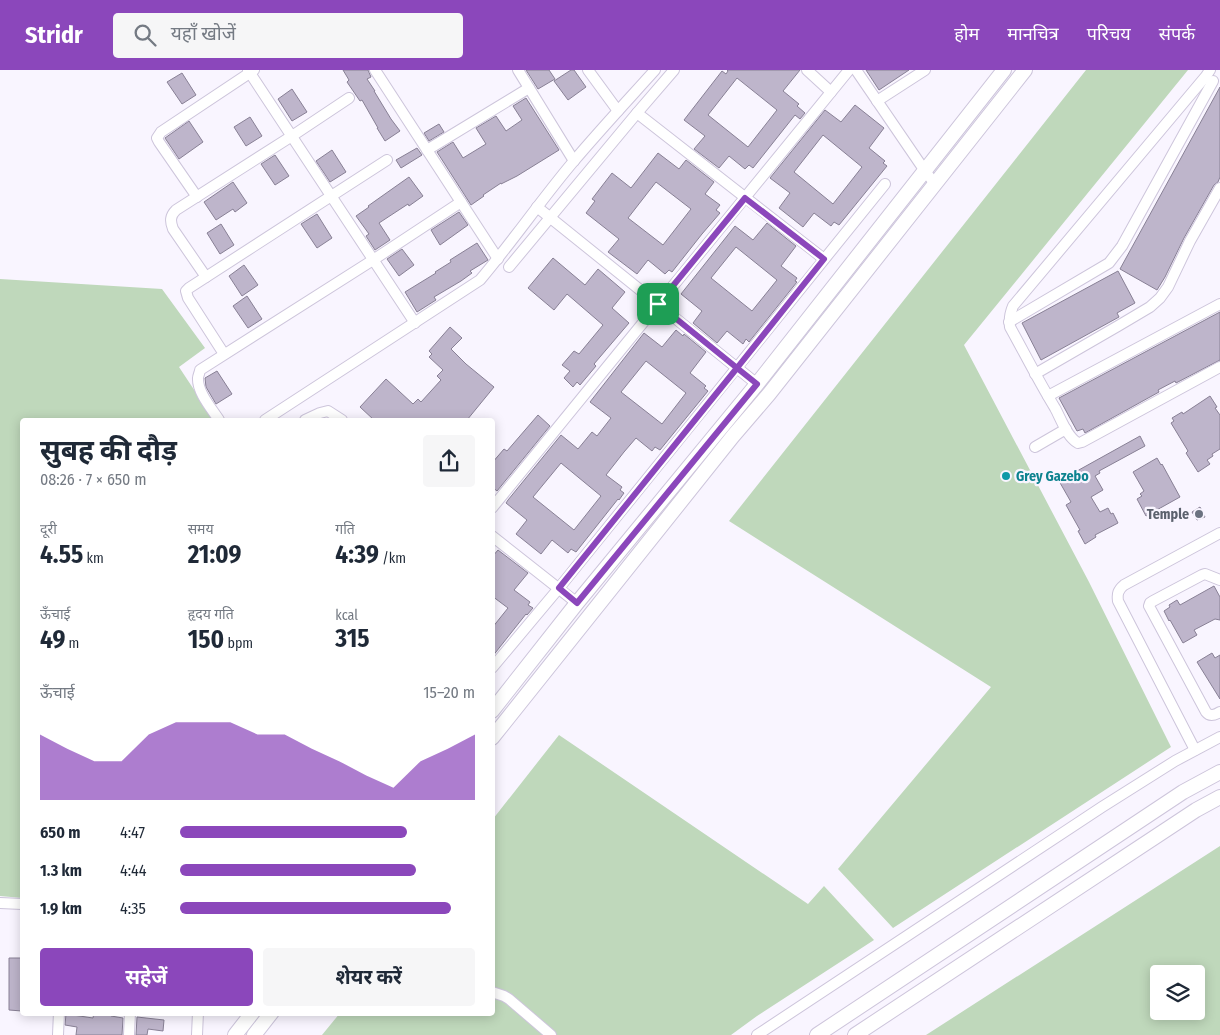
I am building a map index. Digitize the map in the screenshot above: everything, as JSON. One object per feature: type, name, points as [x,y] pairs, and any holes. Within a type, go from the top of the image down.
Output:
[{"type":"street","points":[[375,70],[498,258]]},
{"type":"street","points":[[518,70],[574,161]]},
{"type":"street","points":[[588,70],[618,111]]},
{"type":"street","points":[[268,418],[480,280],[574,161],[655,70]]},
{"type":"street","points":[[510,267],[636,113],[674,70]]},
{"type":"street","points":[[807,70],[831,92]]},
{"type":"street","points":[[495,504],[849,70]]},
{"type":"street","points":[[856,70],[935,184]]},
{"type":"street","points":[[877,101],[925,70]]},
{"type":"street","points":[[495,707],[577,603],[757,384],[1004,70]]},
{"type":"street","points":[[495,734],[733,436],[769,394],[1026,70]]},
{"type":"street","points":[[197,197],[159,142],[158,135],[251,71],[414,323]]},
{"type":"street","points":[[1212,78],[1013,306],[1009,322],[1066,429],[1074,441],[1078,443],[1220,367]]},
{"type":"street","points":[[1009,322],[1109,263],[1115,257],[1212,78]]},
{"type":"street","points":[[427,150],[529,88]]},
{"type":"street","points":[[206,277],[173,229],[171,223],[173,213],[350,98]]},
{"type":"street","points":[[636,113],[824,259]]},
{"type":"street","points":[[224,354],[186,291],[387,160]]},
{"type":"street","points":[[495,664],[559,588],[885,184]]},
{"type":"street","points":[[1036,374],[1134,317],[1160,298],[1168,287],[1220,188]]},
{"type":"street","points":[[218,418],[199,386],[200,370],[461,202]]},
{"type":"street","points":[[537,207],[757,384]]},
{"type":"street","points":[[1048,396],[1220,304]]},
{"type":"street","points":[[309,418],[328,411],[339,418]]},
{"type":"street","points":[[721,426],[733,436]]},
{"type":"street","points":[[1035,447],[1066,429]]},
{"type":"street","points":[[1195,750],[1118,601],[1117,595],[1124,585],[1220,534]]},
{"type":"street","points":[[495,538],[577,603]]},
{"type":"street","points":[[1220,580],[1206,574],[1202,575],[1153,601],[1149,606],[1206,712],[1211,715],[1220,712]]},
{"type":"street","points":[[758,1035],[1102,807],[1175,761],[1220,737]]},
{"type":"street","points":[[816,1035],[1183,792],[1220,772]]},
{"type":"street","points":[[855,1035],[1196,810],[1220,797]]},
{"type":"street","points":[[0,903],[20,904]]},
{"type":"street","points":[[495,993],[509,999],[551,1035]]},
{"type":"street","points":[[58,1035],[59,1016]]},
{"type":"street","points":[[129,1035],[130,1016]]},
{"type":"street","points":[[197,1035],[198,1016]]},
{"type":"street","points":[[235,1035],[250,1016]]},
{"type":"street","points":[[254,1035],[269,1016]]},
{"type":"green space","points":[[1086,70],[1188,70],[964,345],[1089,582],[1171,747],[893,928],[838,869],[991,687],[729,521]]},
{"type":"green space","points":[[0,279],[162,289],[205,348],[179,367],[213,418],[20,418],[20,898],[0,896]]},
{"type":"green space","points":[[559,735],[808,904],[824,886],[874,940],[731,1035],[322,1035],[338,1016],[495,1016],[495,816]]},
{"type":"green space","points":[[1220,846],[1220,1035],[926,1035]]},
{"type":"building","points":[[343,70],[368,70],[371,77],[367,79],[400,131],[385,141],[362,100],[360,101],[347,82],[349,80]]},
{"type":"building","points":[[526,70],[549,70],[555,79],[538,89]]},
{"type":"building","points":[[574,70],[586,87],[568,100],[554,81]]},
{"type":"building","points":[[800,70],[783,91],[799,104],[797,106],[805,113],[800,119],[795,115],[753,168],[749,165],[745,169],[729,156],[719,168],[694,149],[705,136],[684,120],[722,71],[726,74],[728,71]],"holes":[[[737,78],[777,110],[748,147],[708,115]]]},
{"type":"building","points":[[866,70],[909,70],[879,90]]},
{"type":"building","points":[[182,73],[196,95],[182,104],[167,82]]},
{"type":"building","points":[[1220,87],[1220,177],[1184,238],[1157,290],[1120,269]]},
{"type":"building","points":[[292,89],[307,112],[292,121],[278,99]]},
{"type":"building","points":[[526,98],[559,150],[517,176],[501,183],[471,205],[437,152],[453,142],[463,158],[486,144],[476,128],[496,116],[506,131],[522,120],[513,106]]},
{"type":"building","points":[[855,105],[884,128],[869,148],[885,161],[883,163],[887,166],[839,225],[834,222],[831,226],[814,213],[803,227],[779,208],[790,193],[770,178],[825,110],[841,122]],"holes":[[[823,135],[862,167],[833,204],[794,172]]]},
{"type":"building","points":[[250,117],[262,136],[246,146],[234,127]]},
{"type":"building","points":[[189,121],[203,142],[179,159],[165,138]]},
{"type":"building","points":[[439,124],[444,132],[429,141],[424,133]]},
{"type":"building","points":[[417,148],[422,155],[401,168],[396,160]]},
{"type":"building","points":[[332,150],[346,172],[330,182],[316,161]]},
{"type":"building","points":[[658,153],[679,169],[686,160],[714,182],[705,194],[720,205],[716,210],[720,213],[672,272],[669,270],[665,274],[648,260],[637,274],[608,252],[619,239],[586,213],[595,201],[592,199],[612,173],[631,188]],"holes":[[[656,182],[691,209],[663,245],[628,218]]]},
{"type":"building","points":[[275,155],[289,176],[275,185],[261,164]]},
{"type":"building","points":[[409,177],[423,196],[379,223],[390,240],[375,250],[366,236],[369,234],[356,216]]},
{"type":"building","points":[[233,182],[247,203],[235,212],[233,209],[216,220],[204,202]]},
{"type":"building","points":[[459,212],[468,225],[440,245],[431,230]]},
{"type":"building","points":[[317,214],[332,238],[317,248],[301,224]]},
{"type":"building","points":[[767,223],[796,246],[781,266],[797,278],[795,281],[797,282],[749,342],[746,339],[743,344],[727,331],[717,343],[693,323],[702,311],[681,294],[735,226],[753,240]],"holes":[[[736,247],[777,280],[752,311],[711,278]]]},
{"type":"building","points":[[221,224],[234,245],[220,254],[207,233]]},
{"type":"building","points":[[477,243],[488,260],[470,271],[472,273],[461,281],[434,297],[436,300],[417,312],[405,292],[436,273],[451,262],[450,260]]},
{"type":"building","points":[[402,249],[414,265],[399,276],[387,259]]},
{"type":"building","points":[[553,258],[585,285],[598,269],[625,292],[612,308],[629,323],[594,364],[596,366],[580,385],[577,382],[573,387],[564,378],[570,371],[562,365],[574,351],[579,354],[603,325],[567,294],[554,310],[528,288]]},
{"type":"building","points":[[244,265],[258,285],[242,296],[229,276]]},
{"type":"building","points":[[1118,271],[1135,303],[1117,313],[1119,317],[1041,360],[1022,323]]},
{"type":"building","points":[[247,296],[262,319],[248,328],[233,306]]},
{"type":"building","points":[[1220,312],[1220,360],[1176,383],[1175,381],[1158,390],[1159,392],[1085,433],[1083,429],[1077,431],[1059,398]]},
{"type":"building","points":[[450,327],[462,338],[451,349],[494,387],[469,418],[372,418],[360,407],[386,379],[413,404],[418,399],[421,402],[441,380],[437,376],[443,370],[429,357],[432,354],[429,351]]},
{"type":"building","points":[[676,330],[683,336],[684,334],[706,352],[690,373],[706,386],[704,388],[708,391],[660,450],[655,447],[652,451],[636,438],[624,452],[606,475],[622,487],[620,490],[624,493],[576,552],[571,549],[568,553],[552,540],[541,554],[516,534],[527,520],[506,503],[561,435],[578,449],[592,432],[597,436],[611,418],[590,402],[644,333],[662,347]],"holes":[[[646,361],[686,393],[662,424],[621,392]],[[561,463],[601,496],[574,530],[533,497]]]},
{"type":"building","points":[[217,371],[232,394],[216,404],[206,387],[205,378]]},
{"type":"building","points":[[1210,396],[1220,415],[1220,449],[1207,460],[1210,464],[1198,472],[1171,423],[1174,421],[1172,418],[1182,412],[1183,414]]},
{"type":"building","points":[[538,415],[550,426],[497,491],[495,489],[495,460],[504,449],[507,451]]},
{"type":"building","points":[[1140,436],[1145,446],[1099,471],[1100,473],[1095,476],[1103,490],[1091,497],[1100,512],[1108,508],[1118,523],[1095,535],[1096,537],[1085,544],[1078,531],[1080,530],[1066,505],[1071,502],[1059,481]]},
{"type":"building","points":[[1157,458],[1180,497],[1146,516],[1137,499],[1142,496],[1140,494],[1144,491],[1133,472]]},
{"type":"building","name":"Temple","points":[[1200,507],[1205,517],[1197,520],[1192,512]]},
{"type":"building","points":[[498,550],[528,573],[514,590],[530,602],[528,605],[533,608],[495,653],[495,624],[508,608],[495,598],[495,554]]},
{"type":"building","points":[[1214,586],[1220,597],[1220,620],[1215,619],[1194,630],[1197,635],[1183,643],[1164,611],[1177,600],[1180,605]]},
{"type":"building","points":[[1212,653],[1215,658],[1220,655],[1220,699],[1197,662]]},
{"type":"building","points":[[9,958],[20,958],[20,1011],[9,1010]]},
{"type":"building","points":[[66,1016],[93,1018],[93,1016],[111,1016],[123,1018],[122,1035],[76,1035],[77,1027],[65,1025]]},
{"type":"building","points":[[137,1017],[164,1020],[163,1031],[148,1029],[147,1035],[136,1035]]},
{"type":"place","name":"Grey Gazebo","points":[[1006,476]]},
{"type":"place","name":"Temple","points":[[1199,514]]},
{"type":"route","points":[[658,304],[737,368],[559,588],[577,603],[757,384],[737,368],[824,259],[745,198],[658,304]]}]
